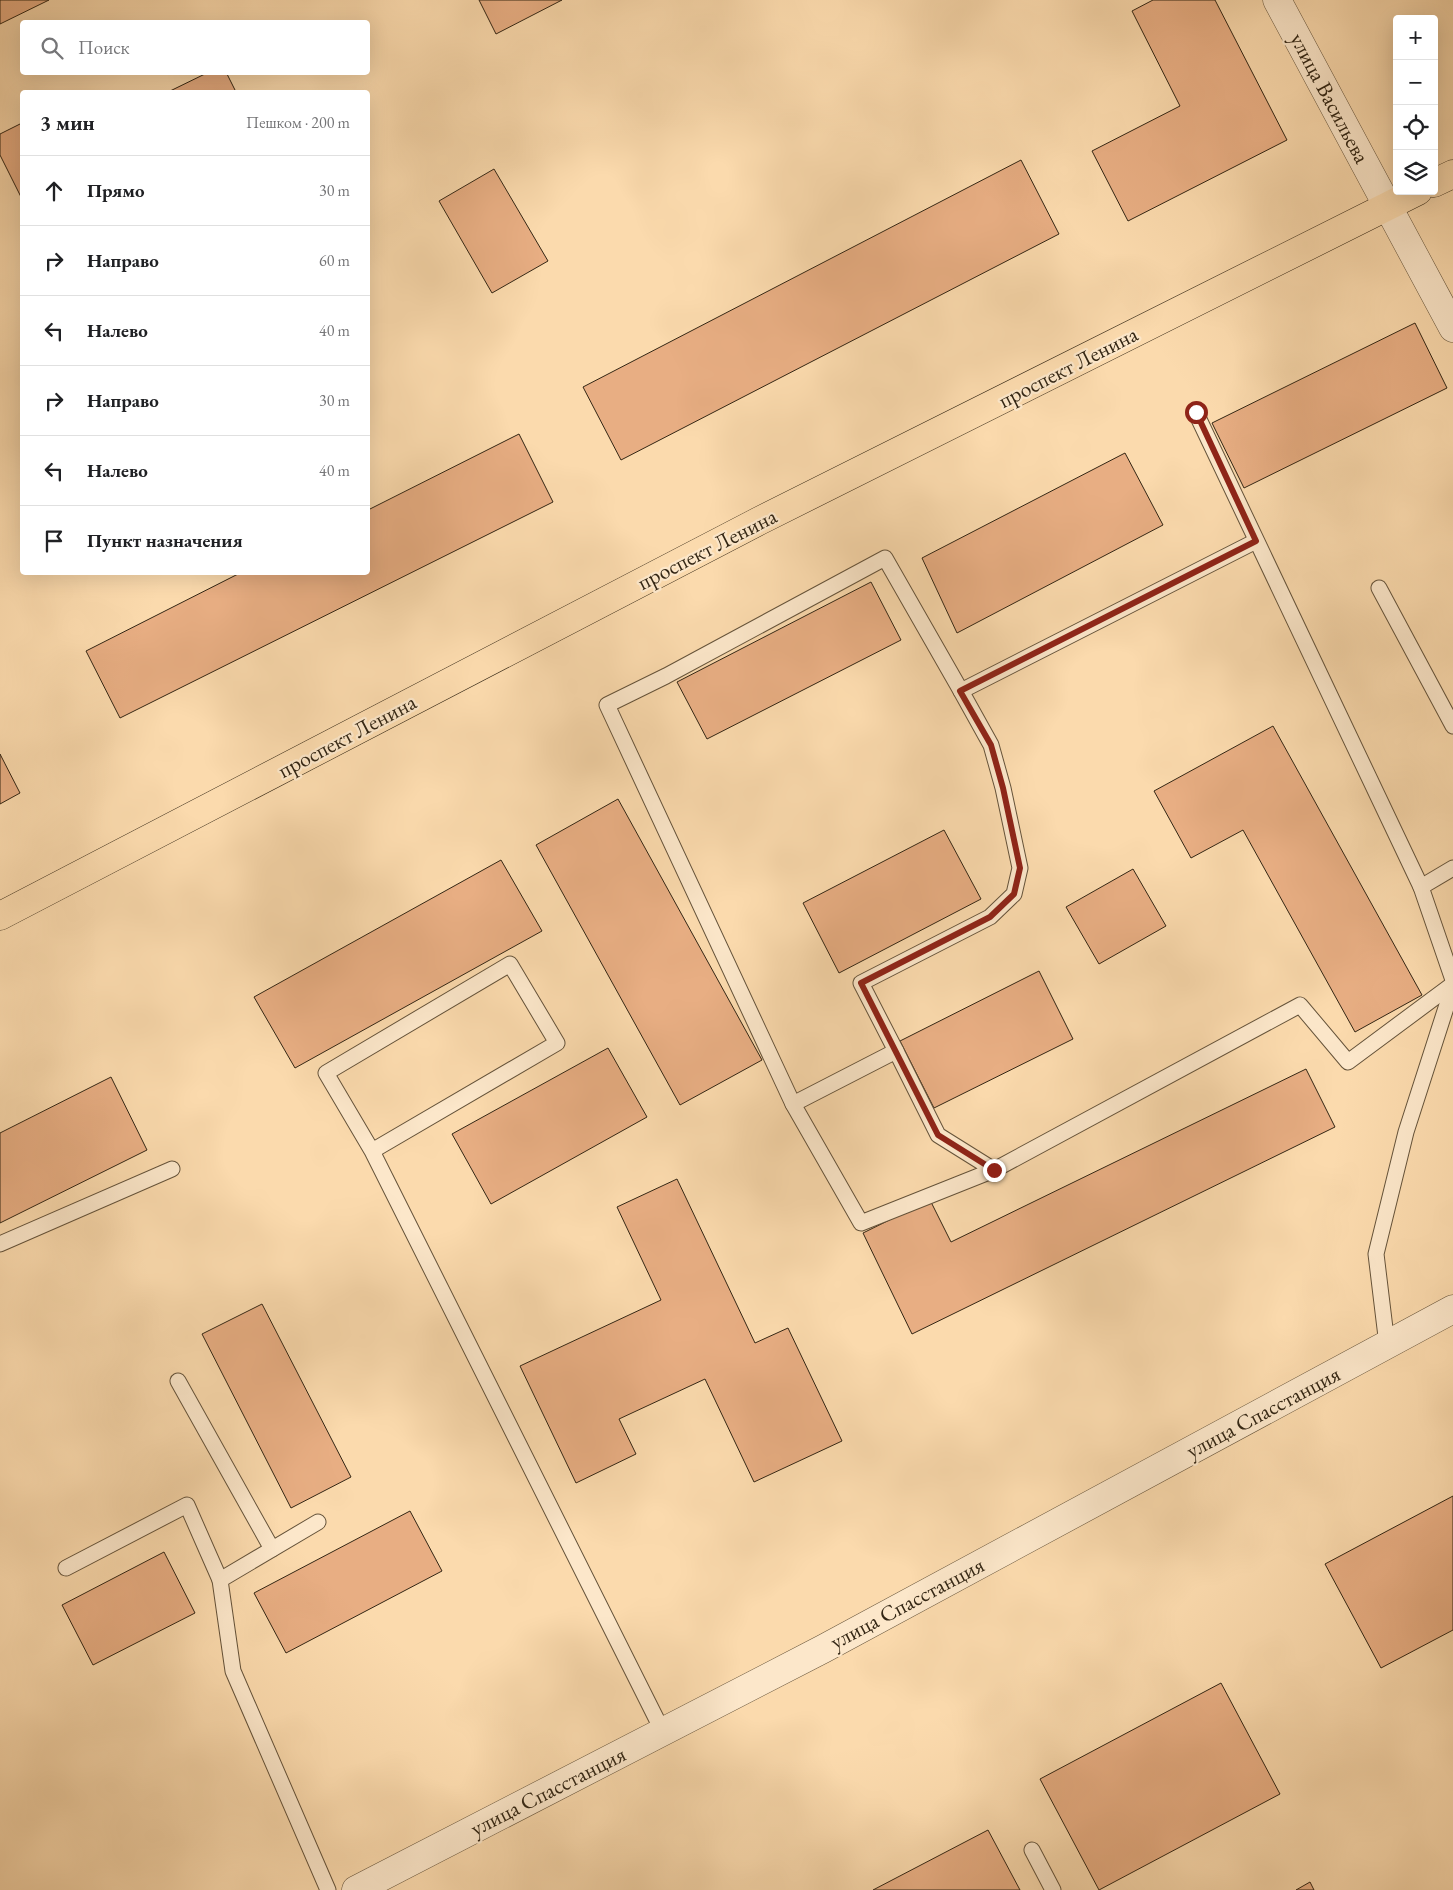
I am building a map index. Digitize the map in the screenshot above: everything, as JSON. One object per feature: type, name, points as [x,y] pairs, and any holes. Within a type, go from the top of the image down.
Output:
[{"type":"main road","points":[[1438,181],[1453,174]]},
{"type":"main road","name":"проспект Ленина","points":[[0,916],[760,521],[1410,195]]},
{"type":"street","name":"улица Васильева","points":[[1277,0],[1453,328]]},
{"type":"street","name":"улица Спасстанция","points":[[362,1889],[832,1644],[1453,1310]]},
{"type":"lane","points":[[1196,412],[1420,886],[1453,980]]},
{"type":"lane","points":[[960,691],[1256,541]]},
{"type":"lane","points":[[994,1170],[938,1135],[861,983],[990,917],[1014,894],[1020,868],[1003,788],[991,745],[885,558],[666,676],[607,705],[793,1104],[862,1223],[994,1170],[1300,1005],[1348,1062],[1453,985]]},
{"type":"lane","points":[[1379,588],[1453,726]]},
{"type":"lane","points":[[1420,886],[1453,868]]},
{"type":"lane","points":[[372,1151],[557,1043],[510,964],[326,1072],[372,1151],[663,1732]]},
{"type":"lane","points":[[1386,1345],[1376,1254],[1406,1132],[1453,985]]},
{"type":"lane","points":[[793,1104],[896,1051]]},
{"type":"lane","points":[[0,1244],[172,1169]]},
{"type":"lane","points":[[178,1381],[272,1549]]},
{"type":"lane","points":[[66,1568],[187,1504],[220,1580],[233,1672],[328,1890]]},
{"type":"lane","points":[[220,1580],[318,1522]]},
{"type":"lane","points":[[1032,1850],[1053,1890]]},
{"type":"building","points":[[0,0],[49,0],[0,24]]},
{"type":"building","points":[[479,0],[562,0],[496,34]]},
{"type":"building","points":[[1153,0],[1215,0],[1287,140],[1128,221],[1092,151],[1180,106],[1132,11]]},
{"type":"building","points":[[203,75],[228,75],[235,90],[172,90]]},
{"type":"building","points":[[20,124],[20,195],[0,155],[0,134]]},
{"type":"building","points":[[1021,160],[1059,234],[621,460],[583,387]]},
{"type":"building","points":[[494,169],[548,261],[492,293],[439,201]]},
{"type":"building","points":[[1415,323],[1447,388],[1244,488],[1212,423]]},
{"type":"building","points":[[519,434],[553,502],[120,718],[86,651],[236,575],[370,575],[370,509]]},
{"type":"building","points":[[1125,453],[1163,525],[957,633],[922,558]]},
{"type":"building","points":[[871,582],[901,640],[707,739],[677,682]]},
{"type":"building","points":[[1273,726],[1422,995],[1355,1032],[1243,830],[1191,858],[1154,791]]},
{"type":"building","points":[[0,754],[20,793],[0,804]]},
{"type":"building","points":[[618,799],[762,1060],[680,1105],[536,845]]},
{"type":"building","points":[[944,830],[981,899],[839,973],[803,903]]},
{"type":"building","points":[[501,860],[542,931],[295,1068],[254,997]]},
{"type":"building","points":[[1133,869],[1166,926],[1099,964],[1066,907]]},
{"type":"building","points":[[1039,971],[1073,1039],[934,1108],[900,1041]]},
{"type":"building","points":[[608,1048],[647,1117],[491,1204],[452,1134]]},
{"type":"building","points":[[1306,1069],[1335,1127],[912,1334],[863,1233],[930,1200],[951,1242]]},
{"type":"building","points":[[111,1077],[147,1150],[0,1223],[0,1133]]},
{"type":"building","points":[[677,1179],[755,1343],[788,1328],[842,1441],[754,1482],[705,1379],[619,1419],[636,1454],[576,1483],[520,1366],[661,1300],[617,1207]]},
{"type":"building","points":[[262,1304],[351,1477],[291,1508],[202,1334]]},
{"type":"building","points":[[1453,1496],[1453,1630],[1381,1668],[1325,1564]]},
{"type":"building","points":[[410,1511],[442,1571],[286,1653],[254,1593]]},
{"type":"building","points":[[164,1552],[195,1613],[93,1665],[62,1605]]},
{"type":"building","points":[[1221,1683],[1280,1794],[1099,1890],[1040,1779]]},
{"type":"building","points":[[988,1830],[1020,1890],[873,1890]]},
{"type":"building","points":[[1310,1882],[1314,1890],[1296,1890]]},
{"type":"route","points":[[994,1170],[938,1135],[861,983],[990,917],[1014,894],[1020,868],[1003,788],[991,745],[960,691],[1256,541],[1196,412]]}]
